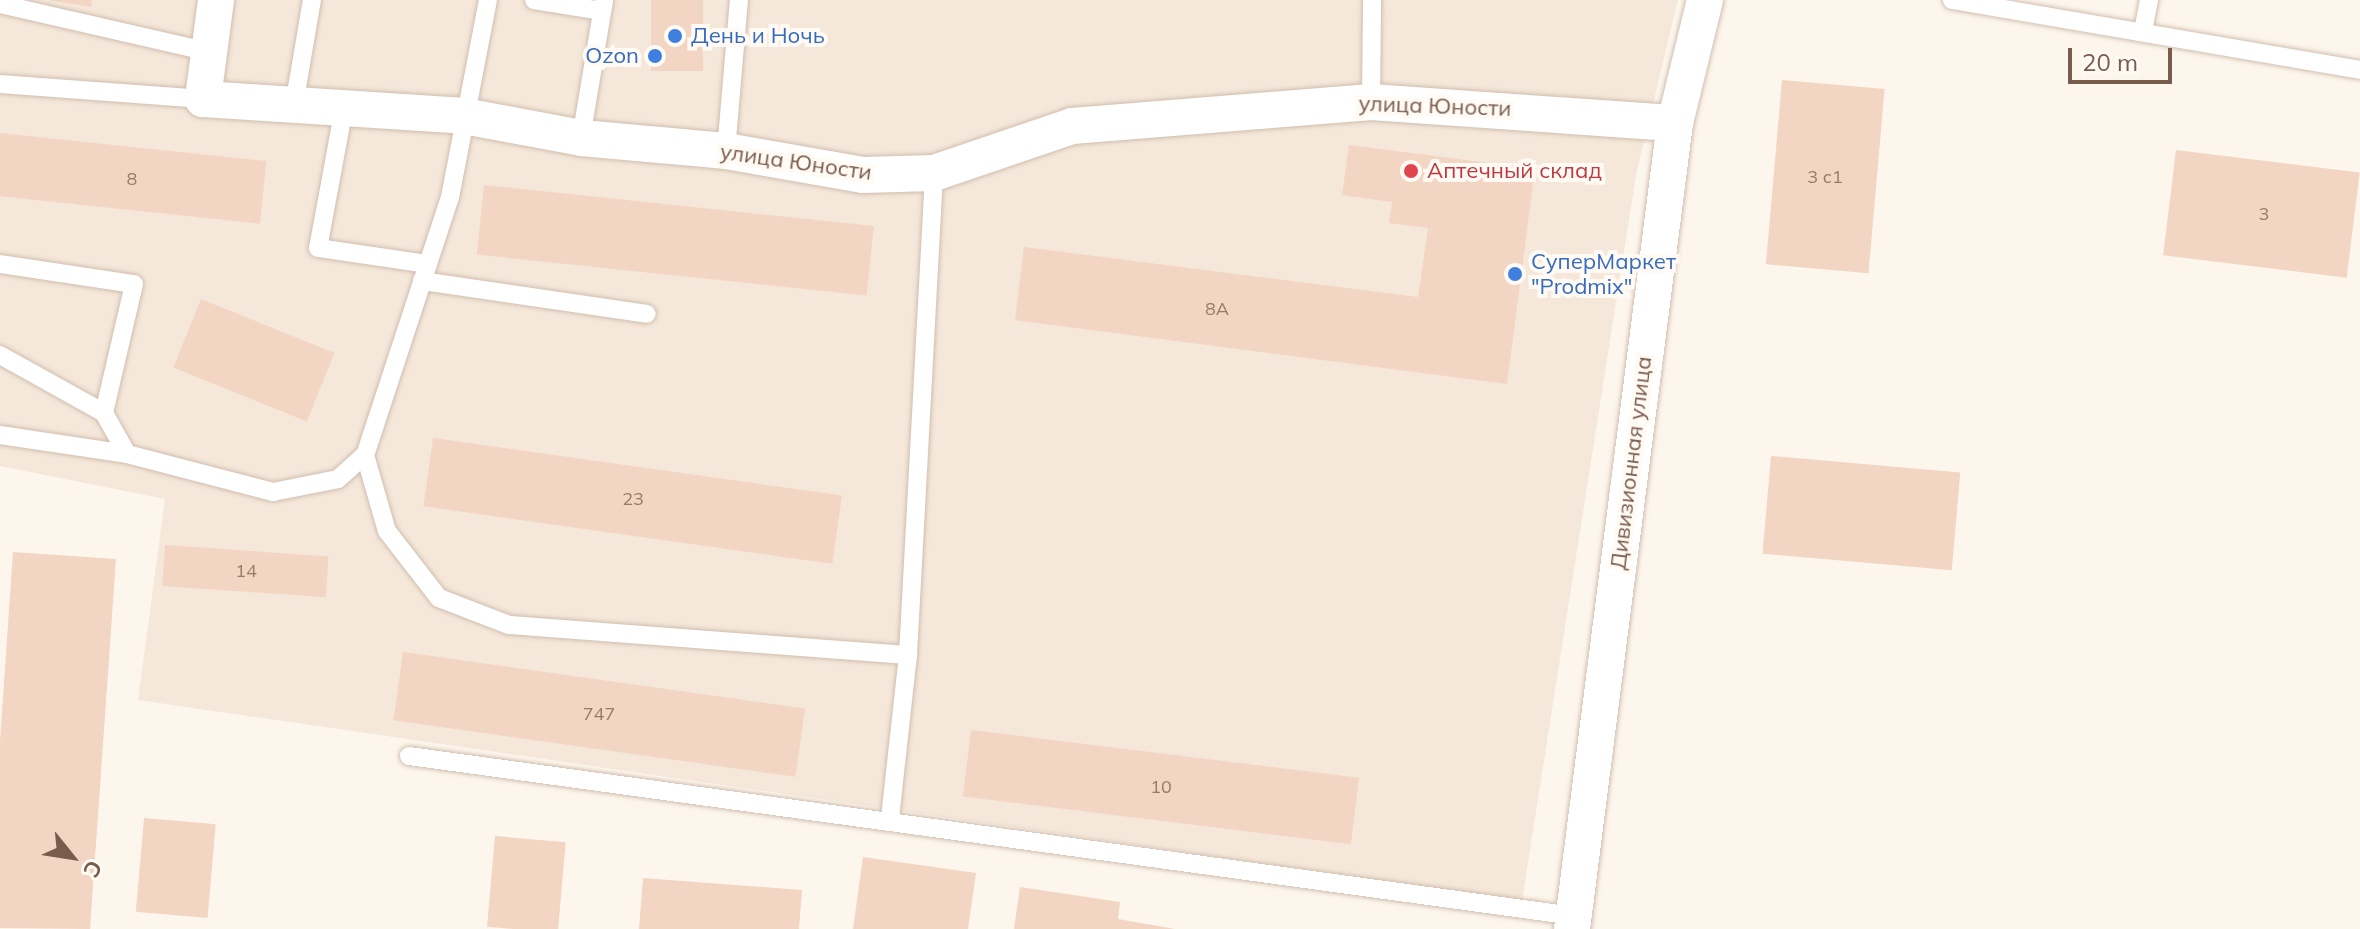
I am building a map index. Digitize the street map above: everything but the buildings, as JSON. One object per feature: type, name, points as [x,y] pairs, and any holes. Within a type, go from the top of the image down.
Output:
[{"type":"street","points":[[203,99],[216,0]]},
{"type":"street","name":"Дивизионная улица","points":[[1573,922],[1675,123],[1705,0]]},
{"type":"street","name":"улица Юности","points":[[203,99],[464,116],[581,138],[726,151],[863,175],[934,173],[1072,126],[1371,102],[1533,109],[1675,123]]},
{"type":"lane","points":[[294,105],[312,0]]},
{"type":"lane","points":[[0,435],[127,454],[273,492],[338,479],[365,455],[450,197],[488,0]]},
{"type":"lane","points":[[534,0],[603,6],[581,138]]},
{"type":"lane","points":[[726,151],[739,0]]},
{"type":"lane","points":[[1371,102],[1372,0]]},
{"type":"lane","points":[[1952,0],[2360,70]]},
{"type":"lane","points":[[2143,31],[2149,0]]},
{"type":"lane","points":[[0,4],[209,52]]},
{"type":"lane","points":[[0,84],[203,99]]},
{"type":"lane","points":[[344,108],[318,248],[425,272],[647,314]]},
{"type":"lane","points":[[890,818],[908,655],[934,173]]},
{"type":"lane","points":[[0,264],[134,284],[104,413]]},
{"type":"lane","points":[[0,355],[104,413],[127,454]]},
{"type":"lane","points":[[365,455],[387,531],[439,598],[509,625],[908,655]]},
{"type":"lane","points":[[409,756],[890,818],[1573,922]]},
{"type":"shaded area","points":[[0,0],[1678,0],[1636,175],[1522,901],[138,700],[165,499],[0,466]]},
{"type":"place","name":"День и Ночь","points":[[675,36]]},
{"type":"place","name":"Ozon","points":[[655,56]]},
{"type":"place","name":"Аптечный склад","points":[[1411,171]]},
{"type":"place","name":"СуперМаркет \"Prodmix\"","points":[[1515,274]]}]
